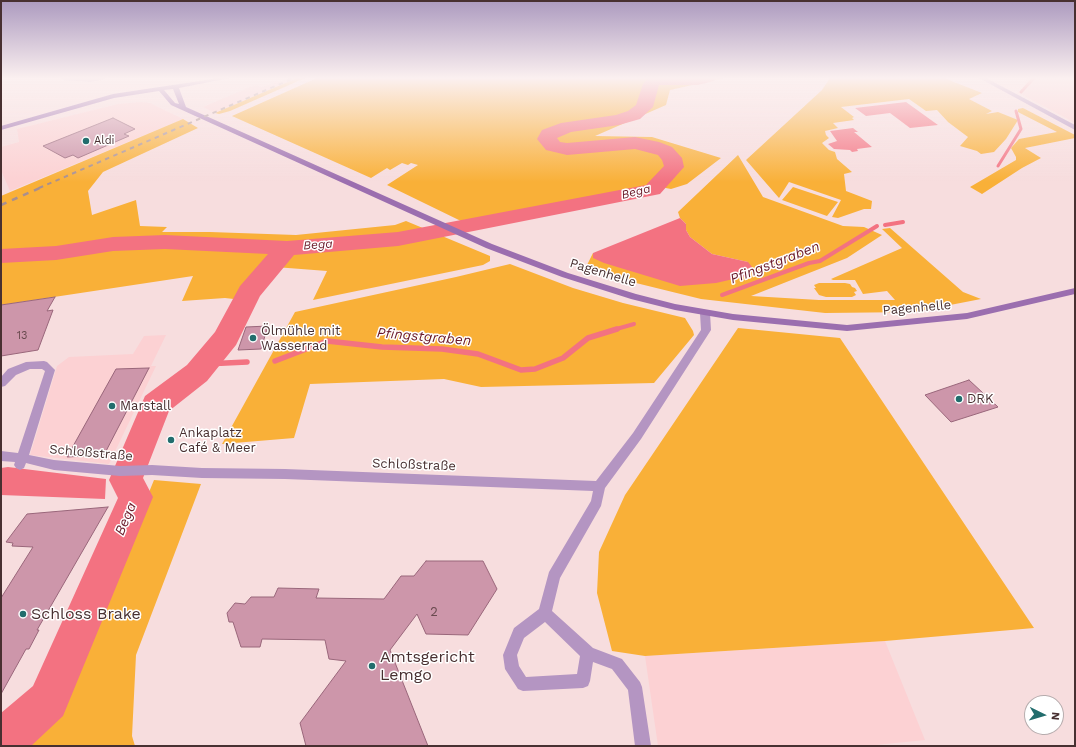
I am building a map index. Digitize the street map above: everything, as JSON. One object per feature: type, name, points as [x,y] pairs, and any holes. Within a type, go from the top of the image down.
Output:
[{"type":"main road","points":[[1,128],[54,113]]},
{"type":"main road","name":"Pagenhelle","points":[[196,113],[536,266],[634,297],[706,313],[847,328],[966,316],[1072,292]]},
{"type":"street","points":[[1047,113],[1075,128]]},
{"type":"street","points":[[588,653],[583,681],[523,684],[512,669],[510,655],[519,633],[545,613],[554,576],[597,502],[599,486],[637,436],[706,330],[706,313]]},
{"type":"street","points":[[1,383],[12,372],[29,365],[44,365],[50,370],[21,461]]},
{"type":"street","name":"Schloßstraße","points":[[1,456],[21,461],[120,471],[152,470],[599,486]]},
{"type":"street","points":[[545,613],[588,653],[617,664],[635,687],[643,746]]},
{"type":"shaded area","points":[[82,113],[170,113],[183,119],[10,191],[1,170],[1,147],[19,142],[17,129]]},
{"type":"shaded area","points":[[239,113],[648,113],[595,136],[652,137],[721,158],[687,184],[671,189],[650,185],[463,222],[387,185],[418,165],[411,163],[408,165],[402,163],[390,170],[387,168],[371,178],[232,116]]},
{"type":"shaded area","points":[[797,113],[849,113],[854,117],[852,118],[854,120],[833,123],[838,128],[825,131],[829,138],[822,143],[829,150],[835,152],[837,159],[852,172],[844,174],[846,191],[872,201],[871,209],[864,209],[838,218],[832,217],[841,200],[789,182],[779,198],[746,160]]},
{"type":"shaded area","points":[[862,113],[921,113],[938,125],[910,128],[890,113],[866,116]]},
{"type":"shaded area","points":[[940,113],[1000,113],[1018,120],[1006,139],[994,152],[981,154],[977,151],[960,146],[968,137],[948,122]]},
{"type":"shaded area","points":[[1020,113],[1032,113],[1075,135],[1075,138],[1025,148],[1041,158],[1022,168],[982,194],[970,187],[1016,160],[1011,148],[1019,139],[1057,132]]},
{"type":"shaded area","points":[[1056,113],[1075,113],[1075,123]]},
{"type":"shaded area","points":[[183,119],[198,128],[103,172],[88,191],[92,215],[136,200],[140,226],[167,227],[162,232],[296,235],[395,225],[406,221],[490,256],[490,261],[483,265],[313,300],[327,271],[275,267],[258,287],[251,301],[225,298],[182,301],[193,276],[1,305],[1,196]]},
{"type":"shaded area","points":[[853,128],[858,132],[854,132],[872,147],[857,149],[858,151],[852,152],[850,150],[834,149],[828,144],[837,141],[830,131]]},
{"type":"shaded area","points":[[738,155],[763,197],[843,226],[864,227],[882,235],[847,258],[751,296],[819,300],[895,300],[887,291],[863,294],[855,280],[831,279],[902,248],[882,229],[890,228],[963,292],[981,299],[914,312],[825,313],[701,299],[636,283],[587,265],[593,253],[593,258],[748,262],[712,254],[690,237],[686,230],[686,224],[680,218],[678,212]]},
{"type":"shaded area","points":[[793,187],[838,202],[827,216],[782,200]]},
{"type":"shaded area","points":[[680,218],[686,224],[686,230],[690,237],[712,254],[748,262],[752,267],[751,275],[716,283],[680,286],[604,263],[593,258],[593,253]]},
{"type":"shaded area","points":[[510,264],[573,288],[623,303],[685,318],[694,335],[654,383],[481,387],[444,379],[310,384],[294,438],[222,444],[295,312]]},
{"type":"shaded area","points":[[819,283],[850,284],[857,291],[854,292],[856,295],[852,297],[826,297],[819,295],[814,288],[816,288],[814,285]]},
{"type":"shaded area","points":[[738,328],[840,338],[1034,628],[885,641],[645,656],[612,651],[597,593],[599,552],[625,495]]},
{"type":"shaded area","points":[[166,335],[151,366],[156,366],[109,464],[30,455],[57,366],[69,357],[133,354],[144,336]]},
{"type":"shaded area","points":[[8,467],[106,479],[105,499],[1,495],[1,468]]},
{"type":"shaded area","points":[[154,480],[201,484],[136,655],[132,736],[135,746],[1,746],[1,723],[58,715]]},
{"type":"shaded area","points":[[885,641],[925,740],[866,746],[658,746],[645,656]]},
{"type":"building","name":"Aldi","points":[[113,118],[135,129],[124,134],[129,136],[78,158],[73,155],[65,158],[43,146]]},
{"type":"building","points":[[55,297],[47,311],[53,310],[38,350],[1,356],[1,305]]},
{"type":"building","name":"Ölmühle mit Wasserrad","points":[[268,326],[261,349],[238,350],[246,327]]},
{"type":"building","name":"Marstall","points":[[149,368],[104,455],[67,457],[116,369]]},
{"type":"building","name":"DRK","points":[[969,380],[998,407],[951,422],[925,395]]},
{"type":"building","name":"Schloss Brake","points":[[108,507],[37,630],[39,630],[29,649],[26,649],[1,694],[1,598],[33,547],[12,546],[13,543],[6,542],[27,514]]},
{"type":"building","name":"Amtsgericht Lemgo","points":[[426,561],[483,561],[497,589],[468,635],[426,634],[417,614],[390,650],[428,746],[306,746],[300,723],[346,661],[329,659],[325,640],[262,639],[260,647],[241,647],[233,622],[229,622],[227,613],[235,603],[245,604],[251,597],[274,597],[278,588],[319,589],[316,598],[384,599],[401,576],[414,576]]},
{"type":"waterway","name":"Bega","points":[[287,248],[398,239],[653,190],[674,167],[672,158],[665,151],[652,146],[635,143],[567,149],[553,146],[547,139],[549,134],[568,127],[619,120],[637,113]]},
{"type":"waterway","name":"Pfingstgraben","points":[[998,166],[1021,129],[1017,113]]},
{"type":"waterway","name":"Pfingstgraben","points":[[885,225],[903,222]]},
{"type":"waterway","name":"Pfingstgraben","points":[[722,295],[809,263],[820,261],[877,226]]},
{"type":"waterway","name":"Bega","points":[[1,256],[56,253],[113,244],[165,242],[287,248]]},
{"type":"waterway","name":"Bega","points":[[1,743],[48,701],[136,497],[126,480],[156,404],[197,373],[226,338],[249,292],[287,248]]},
{"type":"waterway","name":"Pfingstgraben","points":[[613,330],[634,324]]},
{"type":"waterway","name":"Pfingstgraben","points":[[275,361],[327,341],[382,347],[442,349],[478,354],[521,370],[535,369],[563,358],[588,338],[617,329]]},
{"type":"waterway","name":"Pfingstgraben","points":[[205,364],[247,362]]},
{"type":"railway","points":[[39,188],[213,113]]},
{"type":"railway","points":[[1,205],[42,187]]},
{"type":"place","name":"Aldi","points":[[86,141]]},
{"type":"place","name":"Ölmühle mit Wasserrad","points":[[253,338]]},
{"type":"place","name":"DRK","points":[[959,399]]},
{"type":"place","name":"Marstall","points":[[112,406]]},
{"type":"place","name":"Ankaplatz Café & Meer","points":[[171,440]]},
{"type":"place","name":"Schloss Brake","points":[[23,614]]},
{"type":"place","name":"Amtsgericht Lemgo","points":[[372,666]]}]
